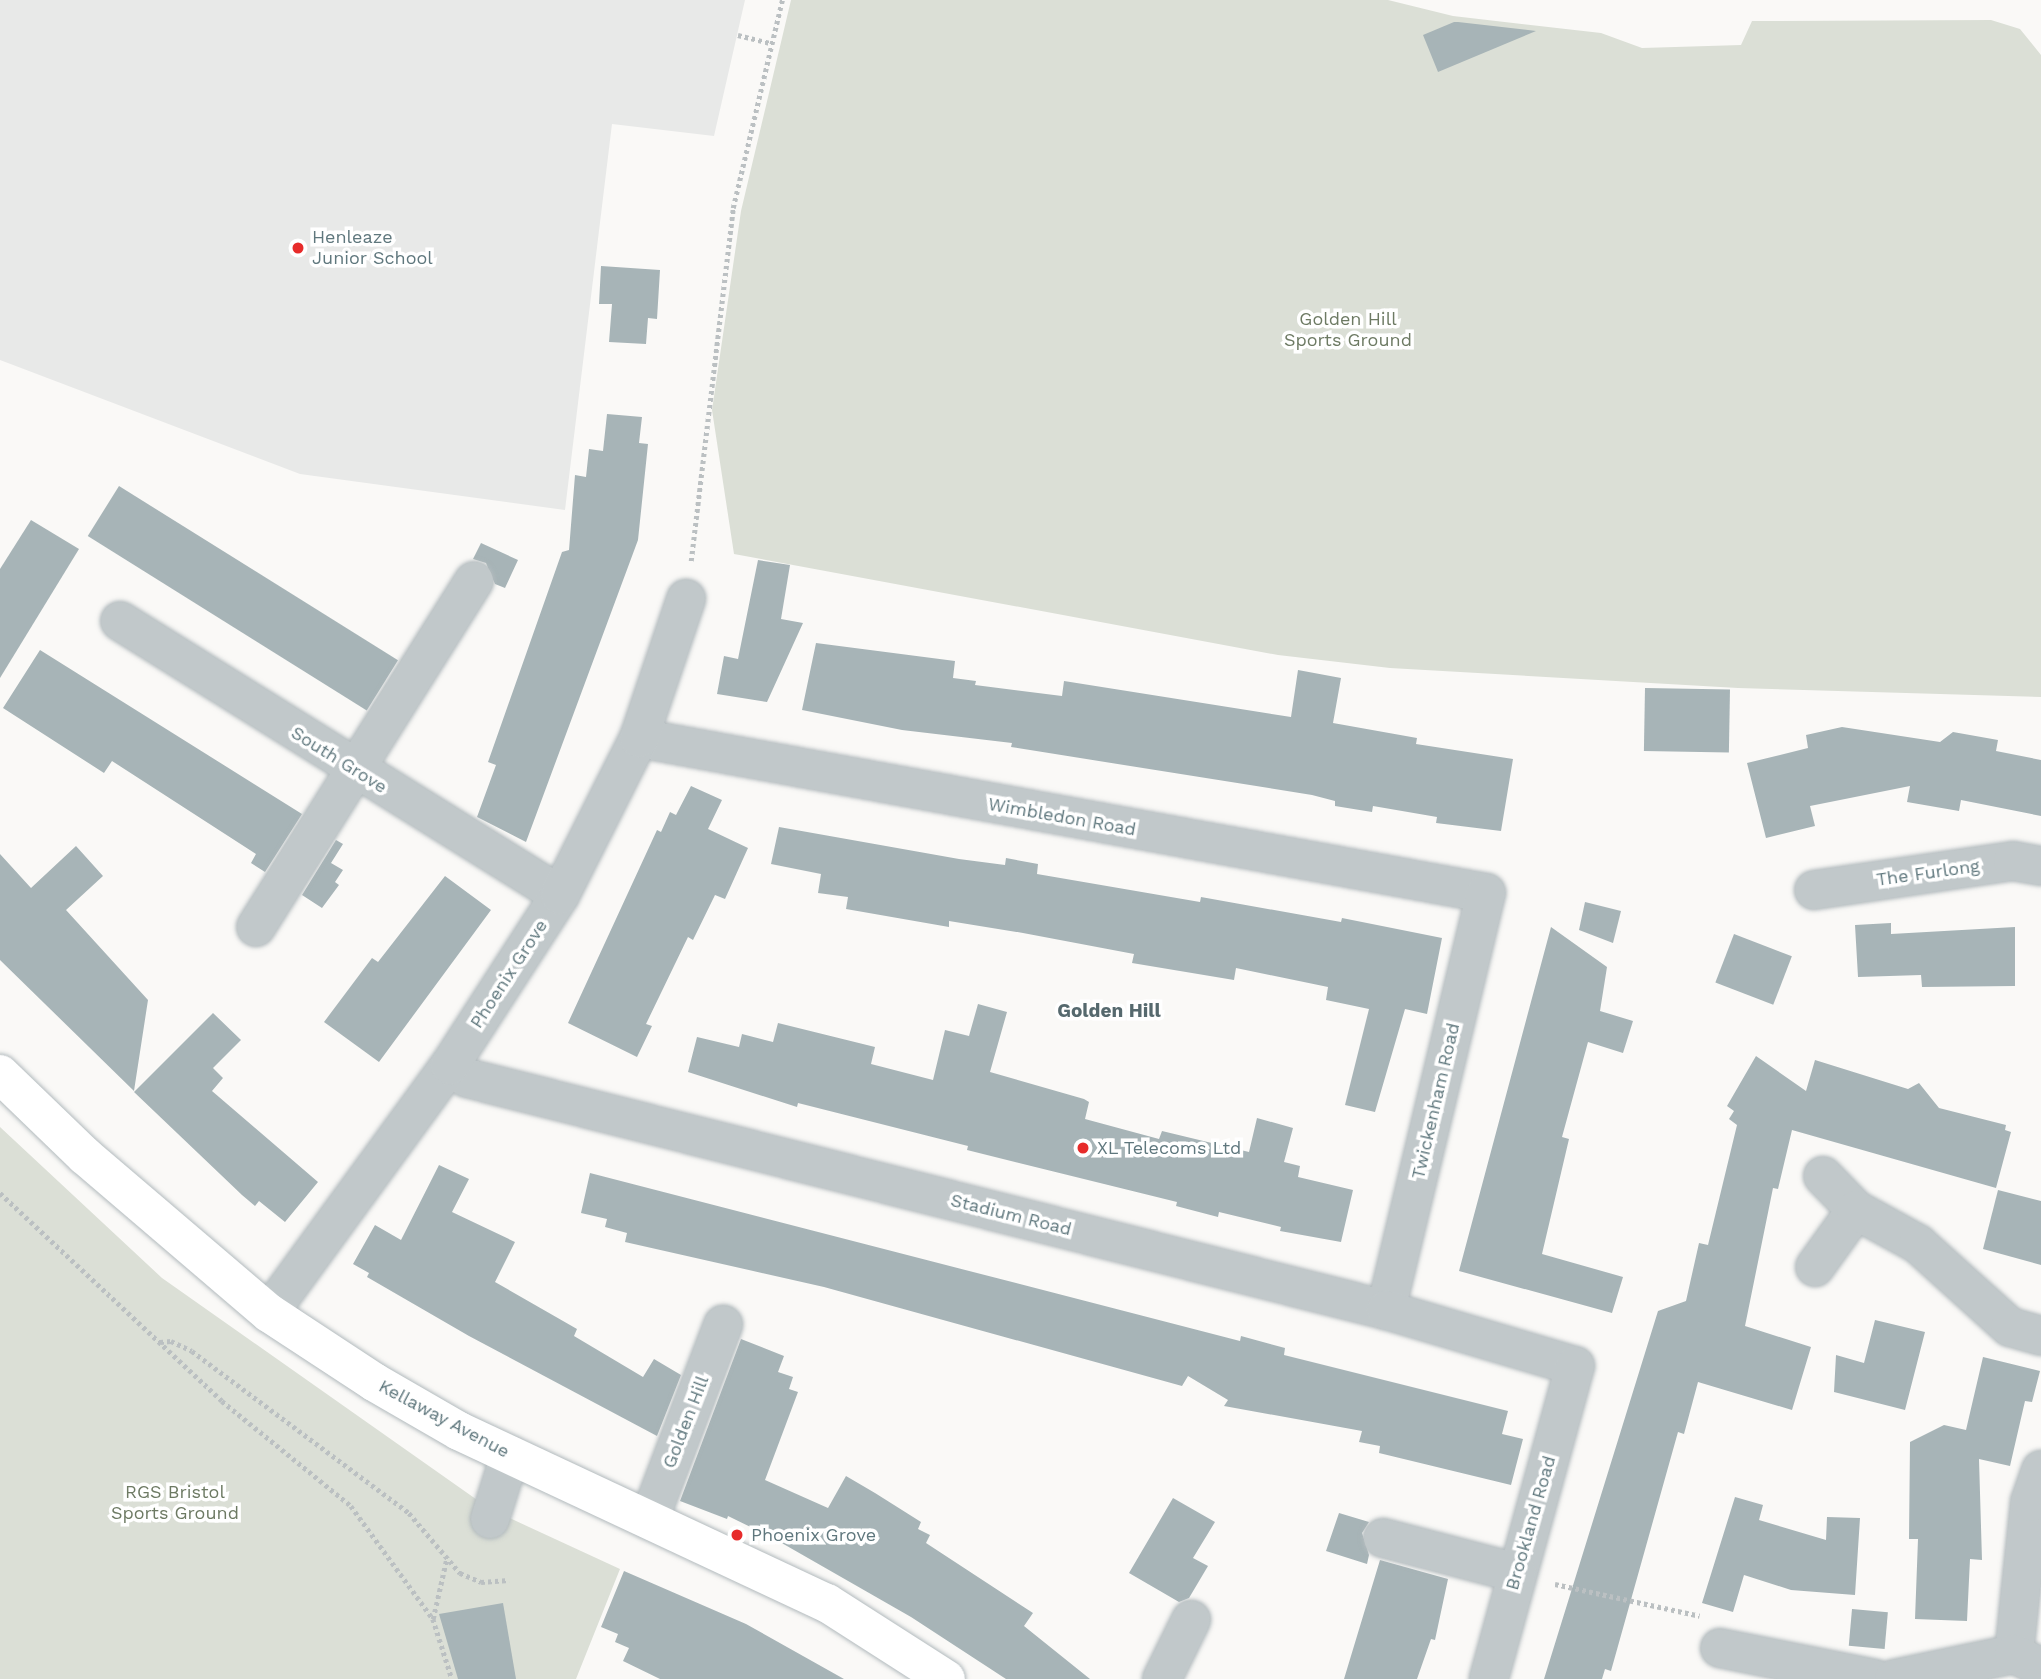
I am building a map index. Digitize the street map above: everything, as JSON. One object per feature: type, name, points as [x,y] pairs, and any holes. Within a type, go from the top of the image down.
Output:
[{"type":"main road","name":"Kellaway Avenue","points":[[0,1073],[85,1156],[269,1313],[382,1387],[510,1455],[827,1603],[946,1679]]},
{"type":"street","points":[[256,927],[474,581]]},
{"type":"street","name":"Phoenix Grove","points":[[269,1313],[450,1065],[560,895],[639,738],[687,599]]},
{"type":"street","name":"South Grove","points":[[120,621],[354,770],[560,895]]},
{"type":"street","name":"Wimbledon Road","points":[[639,738],[1486,893]]},
{"type":"street","name":"The Furlong","points":[[1814,890],[2013,861],[2041,866]]},
{"type":"street","name":"Twickenham Road","points":[[1386,1310],[1486,893]]},
{"type":"street","name":"Stadium Road","points":[[450,1065],[467,1079],[1386,1310],[1575,1367]]},
{"type":"street","points":[[1823,1176],[1856,1210],[1918,1244],[2010,1327],[2041,1336]]},
{"type":"street","points":[[1815,1267],[1856,1210]]},
{"type":"street","name":"Golden Hill","points":[[649,1520],[723,1325]]},
{"type":"street","name":"Brookland Road","points":[[1489,1679],[1575,1367]]},
{"type":"street","points":[[490,1519],[510,1455]]},
{"type":"street","points":[[1894,1679],[2028,1661],[2030,1502],[2041,1470]]},
{"type":"street","points":[[1383,1538],[1516,1574]]},
{"type":"street","points":[[1162,1679],[1191,1620]]},
{"type":"street","points":[[1717,1634],[1778,1670],[1874,1679]]},
{"type":"path","points":[[687,599],[733,208],[769,43],[782,0]]},
{"type":"path","points":[[737,35],[769,43]]},
{"type":"path","points":[[0,1193],[222,1401],[351,1506],[433,1619],[452,1679]]},
{"type":"path","points":[[159,1342],[171,1341],[192,1351],[409,1513],[460,1573],[481,1582],[509,1580]]},
{"type":"path","points":[[433,1619],[447,1557]]},
{"type":"path","points":[[1516,1574],[1717,1634]]},
{"type":"shaded area","name":"Henleaze Junior School","points":[[0,0],[745,0],[714,136],[612,124],[565,510],[300,474],[0,360]]},
{"type":"green space","name":"Golden Hill Sports Ground","points":[[791,0],[1388,0],[1453,16],[1601,33],[1642,48],[1741,45],[1752,21],[1991,20],[2020,29],[2041,55],[2041,697],[1738,688],[1390,668],[1278,655],[734,554],[712,410],[741,211]]},
{"type":"green space","name":"RGS Bristol Sports Ground","points":[[0,1127],[162,1278],[490,1509],[620,1569],[576,1679],[0,1679]]},
{"type":"building","points":[[1454,22],[1536,31],[1438,72],[1423,35]]},
{"type":"building","points":[[601,266],[660,270],[657,319],[648,318],[646,344],[609,342],[612,304],[599,304]]},
{"type":"building","points":[[607,414],[642,417],[639,443],[648,444],[638,540],[526,842],[477,817],[496,765],[488,762],[562,552],[569,550],[575,475],[586,477],[589,449],[603,451]]},
{"type":"building","points":[[119,486],[398,660],[367,710],[88,536]]},
{"type":"building","points":[[31,520],[79,549],[0,678],[0,569]]},
{"type":"building","points":[[481,543],[518,560],[505,588],[495,584],[486,563],[473,559]]},
{"type":"building","points":[[758,560],[790,565],[781,619],[803,623],[767,702],[717,694],[724,656],[738,659]]},
{"type":"building","points":[[816,643],[955,661],[953,678],[976,681],[975,685],[1062,696],[1064,681],[1291,717],[1298,670],[1341,678],[1333,723],[1417,738],[1416,744],[1513,759],[1501,831],[1436,823],[1437,817],[1373,806],[1372,812],[1335,806],[1335,801],[1312,795],[1011,747],[1012,743],[902,730],[802,710]]},
{"type":"building","points":[[40,650],[302,814],[265,872],[251,863],[256,854],[112,761],[104,773],[3,708]]},
{"type":"building","points":[[1645,688],[1730,689],[1729,752],[1644,751]]},
{"type":"building","points":[[1842,727],[1940,742],[1953,732],[1998,740],[1996,751],[2041,760],[2041,816],[1961,800],[1959,811],[1907,802],[1910,786],[1810,806],[1815,826],[1766,838],[1747,763],[1808,748],[1806,735]]},
{"type":"building","points":[[691,786],[722,800],[708,829],[748,848],[725,899],[715,895],[693,940],[688,937],[646,1024],[652,1026],[637,1057],[568,1023],[657,830],[661,832],[670,812],[676,815]]},
{"type":"building","points":[[779,827],[959,859],[1005,865],[1006,858],[1038,864],[1037,874],[1200,902],[1201,897],[1341,922],[1342,918],[1442,938],[1427,1014],[1405,1009],[1375,1112],[1345,1105],[1369,1009],[1326,1000],[1328,987],[1236,968],[1234,980],[1132,963],[1134,954],[1023,933],[949,921],[949,927],[846,909],[848,897],[818,893],[821,874],[771,864]]},
{"type":"building","points":[[336,840],[343,844],[331,863],[343,870],[335,882],[339,885],[322,908],[302,895]]},
{"type":"building","points":[[76,846],[103,876],[66,910],[148,1000],[134,1091],[0,960],[0,854],[31,888]]},
{"type":"building","points":[[445,876],[491,910],[379,1062],[324,1022],[372,958],[378,962]]},
{"type":"building","points":[[1585,902],[1621,911],[1613,943],[1579,930]]},
{"type":"building","points":[[1891,923],[1891,934],[2015,927],[2015,986],[1922,987],[1921,975],[1858,977],[1855,925]]},
{"type":"building","points":[[1551,927],[1607,967],[1600,1011],[1633,1021],[1623,1053],[1588,1042],[1562,1137],[1569,1139],[1542,1254],[1623,1277],[1612,1313],[1459,1271]]},
{"type":"building","points":[[1734,934],[1792,956],[1773,1005],[1715,983]]},
{"type":"building","points":[[978,1004],[1007,1012],[990,1072],[1084,1099],[1089,1102],[1085,1119],[1159,1139],[1162,1131],[1249,1152],[1257,1118],[1293,1128],[1284,1162],[1300,1166],[1298,1177],[1353,1190],[1341,1242],[1280,1231],[1281,1227],[1219,1212],[1218,1217],[1176,1206],[1177,1202],[967,1150],[968,1146],[798,1103],[797,1107],[688,1072],[697,1037],[739,1047],[742,1034],[773,1042],[778,1023],[875,1047],[871,1064],[933,1080],[945,1030],[969,1036]]},
{"type":"building","points":[[213,1013],[241,1040],[213,1068],[223,1078],[212,1091],[318,1182],[285,1222],[259,1201],[255,1206],[242,1195],[134,1092]]},
{"type":"building","points":[[1756,1056],[1806,1091],[1815,1060],[1908,1089],[1919,1083],[1939,1108],[2006,1125],[2005,1130],[2011,1132],[1996,1188],[1792,1130],[1778,1189],[1773,1188],[1745,1326],[1811,1347],[1792,1410],[1698,1382],[1684,1434],[1678,1432],[1611,1671],[1605,1669],[1602,1679],[1544,1679],[1658,1311],[1686,1301],[1699,1243],[1708,1245],[1737,1125],[1729,1119],[1734,1111],[1727,1106]]},
{"type":"building","points":[[439,1165],[469,1179],[452,1212],[515,1242],[495,1282],[577,1329],[574,1336],[643,1377],[654,1359],[681,1375],[657,1436],[469,1336],[367,1277],[369,1273],[353,1264],[375,1225],[401,1240]]},
{"type":"building","points":[[590,1173],[1240,1341],[1241,1336],[1285,1348],[1284,1355],[1508,1411],[1502,1434],[1523,1439],[1511,1485],[1379,1453],[1380,1446],[1359,1442],[1362,1431],[1224,1406],[1228,1400],[1188,1376],[1182,1386],[824,1287],[625,1242],[627,1233],[605,1227],[607,1219],[581,1213]]},
{"type":"building","points":[[1998,1190],[2041,1201],[2041,1265],[1983,1249]]},
{"type":"building","points":[[1875,1320],[1925,1332],[1905,1410],[1834,1392],[1836,1355],[1864,1363]]},
{"type":"building","points":[[741,1339],[784,1356],[778,1372],[793,1377],[789,1389],[798,1392],[765,1480],[828,1508],[846,1476],[875,1493],[921,1522],[918,1529],[930,1535],[926,1543],[1033,1613],[1024,1626],[1090,1679],[1006,1679],[911,1617],[773,1538],[728,1516],[727,1519],[680,1501]]},
{"type":"building","points":[[1983,1357],[2040,1371],[2032,1402],[2025,1401],[2010,1466],[1979,1459],[1982,1560],[1970,1559],[1967,1621],[1915,1619],[1918,1539],[1909,1539],[1910,1442],[1944,1425],[1966,1430]]},
{"type":"building","points":[[1735,1497],[1763,1505],[1759,1520],[1826,1540],[1827,1517],[1860,1518],[1855,1595],[1791,1590],[1744,1575],[1733,1612],[1702,1603]]},
{"type":"building","points":[[1173,1498],[1215,1522],[1193,1558],[1208,1566],[1189,1598],[1179,1602],[1129,1573]]},
{"type":"building","points":[[1339,1513],[1369,1522],[1362,1533],[1369,1555],[1367,1564],[1326,1551]]},
{"type":"building","points":[[1380,1560],[1448,1579],[1435,1640],[1431,1639],[1417,1679],[1344,1679]]},
{"type":"building","points":[[624,1571],[746,1624],[844,1679],[660,1679],[623,1661],[629,1648],[615,1642],[618,1634],[601,1627]]},
{"type":"building","points":[[503,1603],[516,1679],[458,1679],[439,1614]]},
{"type":"building","points":[[1852,1609],[1888,1612],[1885,1649],[1849,1646]]},
{"type":"place","name":"Henleaze Junior School","points":[[298,248]]},
{"type":"place","name":"XL Telecoms Ltd","points":[[1083,1148]]},
{"type":"place","name":"Phoenix Grove","points":[[737,1535]]},
{"type":"district","name":"Golden Hill","points":[[1109,1011]]}]
